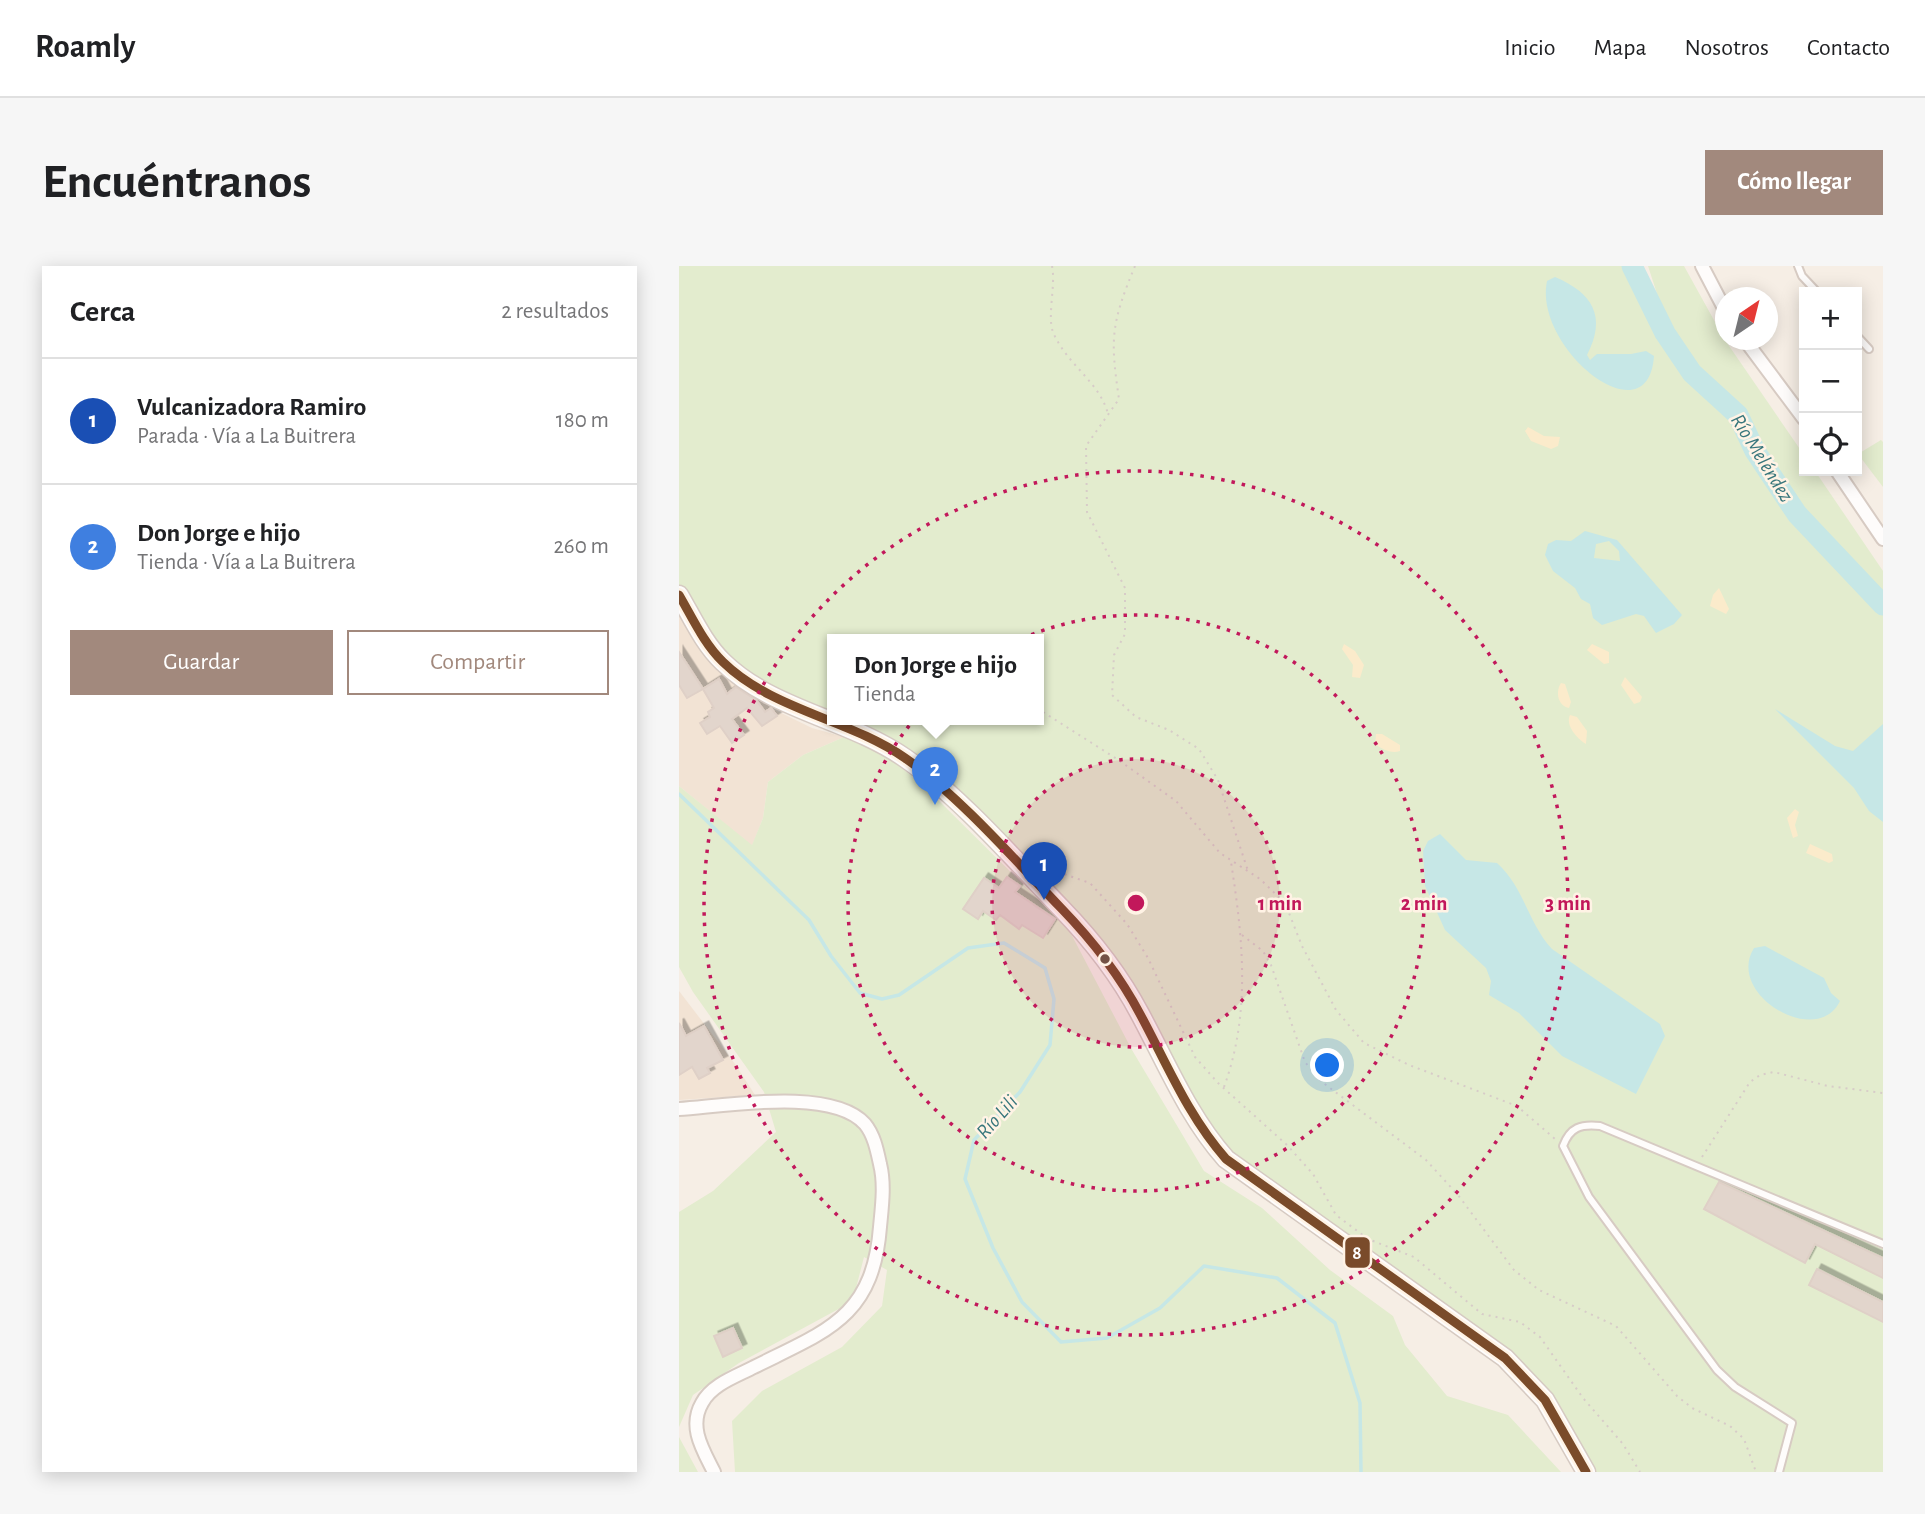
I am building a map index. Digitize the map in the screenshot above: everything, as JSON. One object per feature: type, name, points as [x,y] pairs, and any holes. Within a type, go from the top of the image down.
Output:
[{"type":"street","points":[[1702,266],[1715,291]]},
{"type":"street","points":[[1752,350],[1800,413]]},
{"type":"street","points":[[1840,476],[1883,539]]},
{"type":"street","points":[[679,596],[716,654],[734,671],[769,693],[827,719]]},
{"type":"street","points":[[841,725],[879,742],[921,770],[1062,909],[1101,954],[1139,1011],[1193,1117],[1227,1159],[1505,1359],[1545,1400],[1586,1472]]},
{"type":"street","points":[[679,1109],[796,1102],[841,1107],[867,1126],[881,1169],[879,1246],[872,1275],[851,1310],[831,1328],[725,1382],[702,1403],[697,1417],[697,1440],[714,1472]]},
{"type":"lane","points":[[1798,266],[1802,276],[1812,287]]},
{"type":"lane","points":[[1862,341],[1869,349]]},
{"type":"lane","points":[[1779,1472],[1792,1423],[1735,1387],[1717,1370],[1589,1196],[1563,1146],[1567,1135],[1577,1127],[1600,1126],[1698,1164],[1883,1244]]},
{"type":"path","points":[[1052,266],[1052,331],[1078,368],[1104,398],[1109,415]]},
{"type":"path","points":[[1135,266],[1116,313],[1112,350],[1119,399],[1086,446],[1087,512],[1125,588],[1125,634],[1114,655],[1112,695],[1136,717],[1169,730],[1199,749],[1219,780],[1248,871]]},
{"type":"path","points":[[1044,713],[1117,759],[1176,802],[1220,853],[1248,871],[1285,903],[1302,946],[1336,1010],[1364,1043],[1409,1065],[1517,1106],[1563,1146]]},
{"type":"path","points":[[1224,1088],[1235,1056],[1243,1011],[1242,935],[1230,860]]},
{"type":"path","points":[[1058,872],[1090,883],[1128,924],[1195,1057],[1224,1088],[1296,1154],[1313,1174],[1336,1214],[1368,1239],[1414,1257],[1482,1314],[1520,1322],[1540,1337],[1583,1398],[1623,1444],[1640,1472]]},
{"type":"path","points":[[1242,935],[1263,951],[1271,965],[1305,1062],[1322,1082],[1426,1160],[1458,1195],[1514,1270],[1539,1290],[1616,1326],[1677,1396],[1692,1408],[1730,1426],[1744,1438],[1756,1472]]},
{"type":"path","points":[[1698,1164],[1750,1082],[1760,1074],[1774,1072],[1828,1086],[1883,1093]]},
{"type":"shaded area","points":[[679,609],[743,682],[771,708],[812,728],[844,737],[803,755],[768,782],[763,818],[752,846],[679,786]]},
{"type":"shaded area","points":[[679,991],[735,1064],[755,1095],[679,1100]]},
{"type":"green space","points":[[679,266],[1632,266],[1644,295],[1674,346],[1648,266],[1684,266],[1715,322],[1715,350],[1732,350],[1799,448],[1799,476],[1818,476],[1883,571],[1883,1472],[1586,1472],[1527,1379],[1226,1159],[1101,954],[929,777],[833,725],[1044,725],[1044,634],[827,634],[827,722],[734,671],[679,595]]},
{"type":"green space","points":[[1881,440],[1883,442],[1883,487],[1862,459],[1862,452]]},
{"type":"green space","points":[[844,737],[887,756],[925,787],[1069,930],[1132,1050],[1204,1171],[1262,1208],[1330,1270],[1393,1316],[1405,1345],[1447,1396],[1508,1415],[1561,1472],[735,1472],[732,1421],[762,1391],[842,1347],[882,1306],[887,1270],[864,1257],[855,1292],[846,1305],[739,1363],[693,1395],[679,1427],[679,1212],[713,1191],[776,1132],[764,1092],[693,992],[679,967],[679,786],[752,845],[763,818],[768,782],[803,755]]},
{"type":"green space","points":[[679,1437],[698,1472],[679,1472]]},
{"type":"sand","points":[[1528,427],[1544,436],[1560,437],[1558,446],[1551,449],[1531,441],[1525,431]]},
{"type":"sand","points":[[1719,588],[1729,609],[1726,614],[1710,606],[1713,595]]},
{"type":"sand","points":[[1344,644],[1355,651],[1364,665],[1360,678],[1352,677],[1353,665],[1342,649]]},
{"type":"sand","points":[[1592,644],[1609,652],[1609,663],[1604,664],[1587,650]]},
{"type":"sand","points":[[1625,677],[1642,697],[1640,702],[1634,704],[1621,685]]},
{"type":"sand","points":[[1561,683],[1565,684],[1571,702],[1569,708],[1562,705],[1559,698]]},
{"type":"sand","points":[[1570,715],[1577,717],[1587,731],[1586,744],[1573,731],[1569,723]]},
{"type":"sand","points":[[1376,734],[1382,734],[1400,745],[1400,751],[1390,751],[1375,744]]},
{"type":"sand","points":[[1795,809],[1799,812],[1795,825],[1798,836],[1793,838],[1787,818]]},
{"type":"sand","points":[[1810,844],[1832,854],[1833,861],[1829,863],[1806,853]]},
{"type":"water","points":[[1555,277],[1579,291],[1593,308],[1596,329],[1587,355],[1590,360],[1597,354],[1646,351],[1654,356],[1647,380],[1633,390],[1614,387],[1593,376],[1573,357],[1557,333],[1547,307],[1547,281]]},
{"type":"water","points":[[1585,531],[1617,540],[1682,615],[1674,624],[1656,633],[1644,616],[1636,614],[1602,625],[1593,618],[1590,604],[1581,599],[1575,588],[1553,571],[1545,555],[1548,544],[1556,540],[1571,541]],"holes":[[[1609,541],[1619,551],[1620,561],[1594,558],[1596,544]]]},
{"type":"water","points":[[1775,709],[1835,746],[1853,751],[1883,724],[1883,822],[1869,811],[1854,788]]},
{"type":"water","points":[[1440,834],[1466,860],[1497,863],[1514,883],[1537,928],[1552,949],[1660,1024],[1665,1036],[1636,1094],[1562,1056],[1519,1013],[1489,995],[1491,981],[1486,968],[1445,930],[1425,886],[1423,851],[1428,841]]},
{"type":"water","points":[[1765,946],[1824,978],[1831,993],[1840,1001],[1829,1014],[1813,1019],[1795,1017],[1777,1010],[1762,998],[1752,982],[1748,965],[1754,948]]},
{"type":"building","points":[[679,652],[703,689],[687,698],[679,685]]},
{"type":"building","points":[[719,679],[727,694],[736,687],[756,700],[765,712],[771,708],[777,716],[762,726],[747,708],[732,719],[744,735],[732,743],[720,726],[707,734],[700,723],[710,717],[708,712],[714,708],[703,689]]},
{"type":"building","points":[[1007,877],[1020,886],[1015,892],[1055,919],[1043,938],[1022,925],[1019,929],[1000,915],[996,920],[983,911],[978,919],[963,909],[984,878],[999,888]]},
{"type":"building","points":[[679,1023],[686,1036],[704,1026],[723,1060],[707,1068],[710,1073],[699,1079],[692,1067],[679,1075]]},
{"type":"building","points":[[1719,1182],[1883,1258],[1883,1278],[1815,1244],[1805,1263],[1704,1209]]},
{"type":"building","points":[[1817,1269],[1883,1302],[1883,1322],[1809,1285]]},
{"type":"building","points":[[733,1328],[742,1348],[723,1357],[714,1336]]},
{"type":"waterway","name":"Río Meléndez","points":[[1632,266],[1665,333],[1692,373],[1738,415],[1755,451],[1797,514],[1883,605]]},
{"type":"waterway","name":"Río Lili","points":[[679,794],[809,920],[831,956],[860,993],[882,999],[899,995],[968,948],[1004,943],[1045,968],[1054,999],[1050,1045],[1020,1092],[974,1140],[965,1179],[993,1248],[1022,1302],[1061,1342],[1107,1338],[1160,1308],[1204,1266],[1277,1278],[1335,1323],[1360,1403],[1361,1472]]},
{"type":"transit line","name":"8","points":[[679,595],[710,647],[723,662],[764,692],[827,719]]},
{"type":"transit line","name":"8","points":[[841,725],[883,745],[925,773],[1006,849],[1072,920],[1123,986],[1189,1107],[1226,1159],[1505,1358],[1545,1400],[1586,1472]]},
{"type":"place","name":"Don Jorge e hijo","points":[[935,805]]},
{"type":"place","name":"Vulcanizadora Ramiro","points":[[1044,900]]}]
